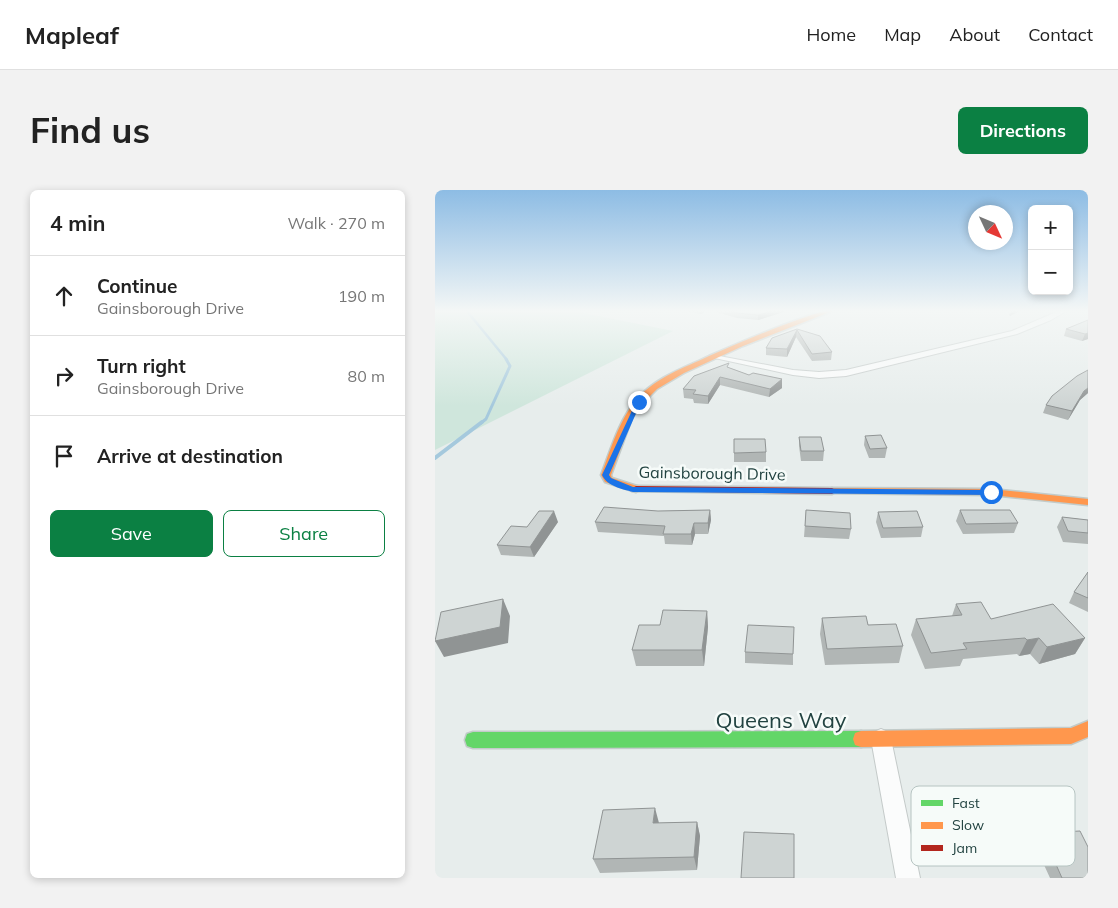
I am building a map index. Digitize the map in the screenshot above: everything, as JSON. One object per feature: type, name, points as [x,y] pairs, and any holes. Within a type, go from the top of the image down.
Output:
[{"type":"street","name":"Gainsborough Drive","points":[[747,342],[660,383],[650,390],[639,402],[611,461],[606,475],[608,480],[633,489],[991,492],[1088,502]]},
{"type":"street","points":[[714,357],[805,374],[854,372],[875,369],[974,342]]},
{"type":"street","name":"Queens Way","points":[[473,740],[881,739],[1071,736],[1088,729]]},
{"type":"street","points":[[881,739],[908,878]]},
{"type":"green space","points":[[435,342],[651,342],[435,450]]},
{"type":"building","points":[[770,342],[791,342],[787,349],[766,348]]},
{"type":"building","points":[[805,342],[825,342],[832,352],[812,354]]},
{"type":"building","points":[[729,363],[727,367],[749,375],[753,373],[782,379],[770,389],[720,377],[708,396],[693,394],[696,390],[683,389],[694,376]]},
{"type":"building","points":[[1088,370],[1088,388],[1084,391],[1072,411],[1046,405],[1052,396],[1077,376]]},
{"type":"building","points":[[881,435],[887,448],[870,449],[865,436]]},
{"type":"building","points":[[799,437],[821,437],[824,451],[801,451]]},
{"type":"building","points":[[734,439],[765,439],[766,452],[734,453]]},
{"type":"building","points":[[604,507],[658,511],[710,510],[708,523],[694,523],[691,534],[663,534],[665,526],[595,522]]},
{"type":"building","points":[[806,510],[850,513],[851,529],[805,526]]},
{"type":"building","points":[[960,510],[1010,510],[1018,523],[966,524]]},
{"type":"building","points":[[539,511],[554,511],[530,547],[497,545],[511,526],[527,527]]},
{"type":"building","points":[[917,511],[923,527],[883,528],[878,512]]},
{"type":"building","points":[[1062,517],[1088,520],[1088,533],[1068,531]]},
{"type":"building","points":[[1088,572],[1088,598],[1074,592]]},
{"type":"building","points":[[503,599],[500,627],[435,641],[441,612]]},
{"type":"building","points":[[981,602],[991,619],[1053,604],[1085,638],[1047,647],[1039,638],[963,643],[967,649],[931,653],[916,619],[962,615],[956,604]]},
{"type":"building","points":[[663,610],[707,611],[702,650],[632,650],[639,625],[660,625]]},
{"type":"building","points":[[866,616],[868,625],[896,624],[903,646],[827,649],[822,618]]},
{"type":"building","points":[[748,625],[794,627],[793,654],[745,652]]},
{"type":"building","points":[[655,808],[653,823],[697,822],[694,857],[593,859],[603,810]]},
{"type":"building","points":[[1075,831],[1080,831],[1088,847],[1088,878],[1062,878],[1057,866],[1075,866]]},
{"type":"building","points":[[744,832],[794,834],[794,878],[741,878]]},
{"type":"waterway","points":[[492,342],[507,360]]},
{"type":"waterway","points":[[481,423],[486,419],[510,366],[506,359]]},
{"type":"waterway","points":[[435,458],[482,422]]},
{"type":"traffic: fast","points":[[473,740],[861,739]]},
{"type":"traffic: slow","points":[[636,489],[608,480],[606,475],[620,437],[633,410],[646,394],[663,381],[746,342]]},
{"type":"traffic: slow","points":[[832,491],[991,492],[1088,502]]},
{"type":"traffic: slow","points":[[861,739],[1071,736],[1088,729]]},
{"type":"traffic: jam","points":[[636,489],[832,491]]},
{"type":"route","points":[[639,402],[606,475],[608,480],[623,487],[633,489],[991,492]]}]
